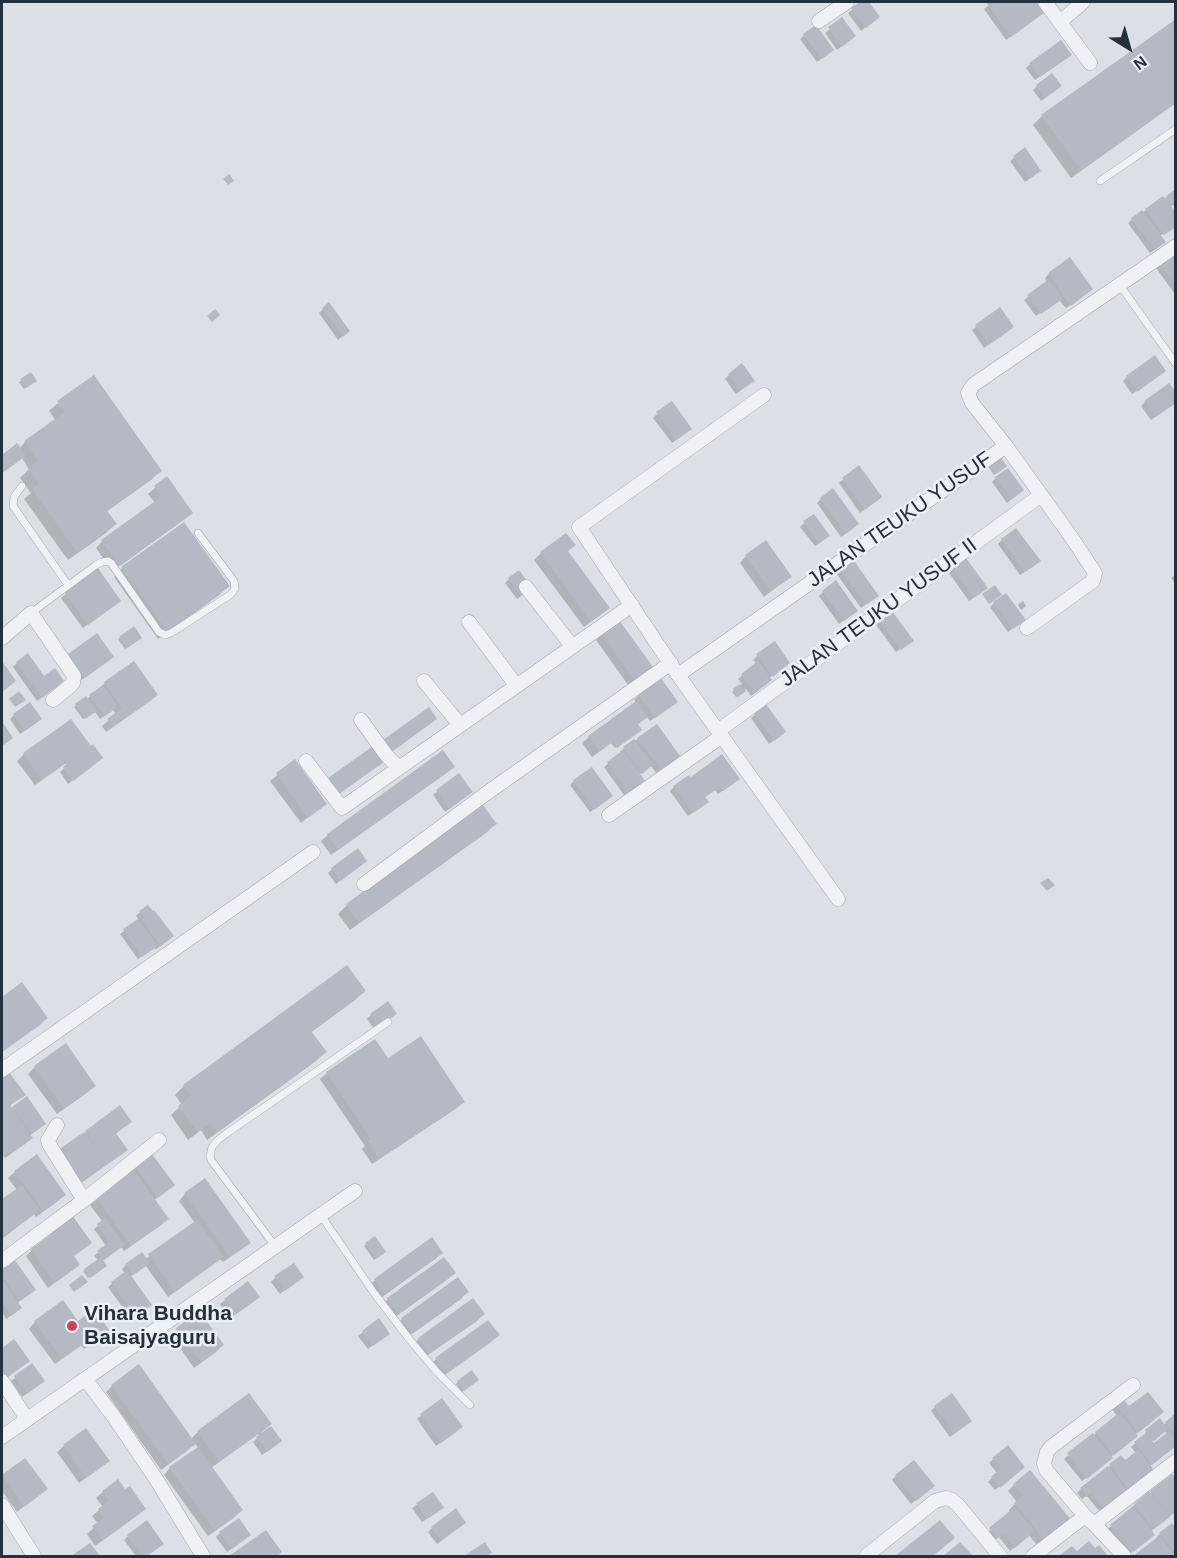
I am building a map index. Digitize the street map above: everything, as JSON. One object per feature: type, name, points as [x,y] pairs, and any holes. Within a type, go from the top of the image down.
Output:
[{"type":"street","points":[[819,21],[847,2]]},
{"type":"street","points":[[1045,2],[1090,63]]},
{"type":"street","points":[[1060,22],[1083,2]]},
{"type":"street","name":"JALAN TEUKU YUSUF","points":[[364,884],[484,795],[1006,446],[972,403],[968,393],[970,389],[984,376],[1176,246]]},
{"type":"street","points":[[764,395],[579,527],[674,669],[838,899]]},
{"type":"street","points":[[1006,446],[1095,573],[1093,581],[1028,628]]},
{"type":"street","name":"JALAN TEUKU YUSUF II","points":[[609,815],[1041,495]]},
{"type":"street","points":[[526,587],[572,646]]},
{"type":"street","points":[[306,761],[342,808],[632,605]]},
{"type":"street","points":[[2,638],[31,613],[74,676],[73,683],[53,700]]},
{"type":"street","points":[[469,622],[516,685]]},
{"type":"street","points":[[424,681],[460,725]]},
{"type":"street","points":[[362,720],[387,756],[399,768]]},
{"type":"street","points":[[2,1071],[313,852]]},
{"type":"street","points":[[57,1125],[48,1140],[49,1144],[84,1200]]},
{"type":"street","points":[[2,1261],[159,1140]]},
{"type":"street","points":[[2,1437],[355,1191]]},
{"type":"street","points":[[86,1380],[150,1470],[203,1557]]},
{"type":"street","points":[[2,1381],[27,1419]]},
{"type":"street","points":[[1124,1557],[1046,1470],[1045,1457],[1051,1447],[1133,1385]]},
{"type":"street","points":[[1033,1557],[1176,1461]]},
{"type":"street","points":[[866,1557],[928,1506],[946,1498],[958,1505],[1000,1557]]},
{"type":"street","points":[[2,1505],[34,1557]]},
{"type":"lane","points":[[1100,181],[1176,129]]},
{"type":"lane","points":[[1119,284],[1176,364]]},
{"type":"lane","points":[[22,486],[14,497],[13,506],[68,585]]},
{"type":"lane","points":[[31,613],[102,562],[109,562],[159,632],[165,635],[171,633],[230,595],[235,589],[234,581],[198,533]]},
{"type":"lane","points":[[275,1246],[211,1160],[212,1147],[227,1133],[388,1022]]},
{"type":"lane","points":[[320,1214],[374,1293],[410,1340],[436,1371],[470,1405]]},
{"type":"building","points":[[860,2],[869,2],[880,17],[866,28],[851,8]]},
{"type":"building","points":[[990,2],[1041,2],[1048,10],[1011,37],[987,4]]},
{"type":"building","points":[[842,17],[856,36],[842,47],[828,27]]},
{"type":"building","points":[[1176,19],[1176,102],[1081,170],[1041,115]]},
{"type":"building","points":[[816,25],[834,50],[822,59],[803,34]]},
{"type":"building","points":[[1061,40],[1072,55],[1040,77],[1029,63]]},
{"type":"building","points":[[1052,73],[1062,86],[1045,98],[1036,85]]},
{"type":"building","points":[[1025,147],[1041,171],[1029,179],[1013,156]]},
{"type":"building","points":[[229,174],[234,181],[228,185],[223,179]]},
{"type":"building","points":[[1176,189],[1176,204],[1173,206],[1166,196]]},
{"type":"building","points":[[1163,196],[1176,212],[1176,227],[1164,235],[1145,209]]},
{"type":"building","points":[[1142,210],[1166,242],[1155,250],[1131,218]]},
{"type":"building","points":[[1176,251],[1176,285],[1159,263]]},
{"type":"building","points":[[1070,257],[1093,289],[1071,306],[1048,273]]},
{"type":"building","points":[[1049,279],[1063,299],[1041,314],[1027,295]]},
{"type":"building","points":[[329,302],[350,331],[343,337],[322,308]]},
{"type":"building","points":[[1000,307],[1014,327],[989,345],[975,325]]},
{"type":"building","points":[[215,309],[220,315],[212,322],[207,316]]},
{"type":"building","points":[[1155,355],[1166,371],[1137,392],[1126,376]]},
{"type":"building","points":[[742,363],[755,381],[740,391],[728,374]]},
{"type":"building","points":[[31,372],[37,381],[26,388],[20,379]]},
{"type":"building","points":[[94,375],[162,471],[107,511],[117,524],[77,552],[32,489],[39,484],[28,468],[38,461],[24,441],[65,412],[57,401]]},
{"type":"building","points":[[1169,383],[1176,392],[1176,403],[1156,417],[1144,401]]},
{"type":"building","points":[[672,401],[692,429],[676,440],[656,412]]},
{"type":"building","points":[[17,443],[26,456],[2,473],[2,455]]},
{"type":"building","points":[[998,454],[1007,466],[996,474],[987,462]]},
{"type":"building","points":[[859,465],[882,497],[865,510],[842,478]]},
{"type":"building","points":[[1008,468],[1024,490],[1011,500],[995,477]]},
{"type":"building","points":[[167,476],[193,513],[120,566],[101,540],[161,497],[154,486]]},
{"type":"building","points":[[833,488],[859,524],[846,534],[820,498]]},
{"type":"building","points":[[814,514],[830,536],[819,543],[803,521]]},
{"type":"building","points":[[184,522],[230,586],[167,631],[121,567]]},
{"type":"building","points":[[1016,528],[1041,561],[1025,572],[1001,539]]},
{"type":"building","points":[[566,533],[576,545],[568,551],[610,608],[591,622],[540,552]]},
{"type":"building","points":[[766,540],[792,577],[771,591],[745,555]]},
{"type":"building","points":[[852,558],[879,596],[866,605],[839,568]]},
{"type":"building","points":[[966,558],[988,588],[974,598],[952,568]]},
{"type":"building","points":[[98,568],[121,601],[88,625],[64,592]]},
{"type":"building","points":[[519,570],[532,588],[521,596],[508,578]]},
{"type":"building","points":[[836,580],[858,611],[844,621],[822,591]]},
{"type":"building","points":[[995,585],[1002,595],[989,604],[982,594]]},
{"type":"building","points":[[1006,593],[1026,620],[1013,629],[993,602]]},
{"type":"building","points":[[892,611],[914,641],[901,650],[879,620]]},
{"type":"building","points":[[619,620],[653,667],[635,680],[601,633]]},
{"type":"building","points":[[134,626],[142,638],[127,648],[119,637]]},
{"type":"building","points":[[97,633],[114,657],[85,678],[68,654]]},
{"type":"building","points":[[775,641],[790,663],[773,677],[756,654]]},
{"type":"building","points":[[28,653],[44,676],[55,668],[64,681],[42,698],[16,662]]},
{"type":"building","points":[[2,661],[16,681],[2,692]]},
{"type":"building","points":[[134,661],[158,695],[113,727],[107,719],[122,708],[104,682]]},
{"type":"building","points":[[758,661],[772,680],[755,693],[741,674]]},
{"type":"building","points":[[661,678],[678,702],[655,718],[638,695]]},
{"type":"building","points":[[740,684],[746,691],[738,697],[733,689]]},
{"type":"building","points":[[103,685],[118,707],[105,716],[89,695]]},
{"type":"building","points":[[19,691],[26,700],[15,707],[9,699]]},
{"type":"building","points":[[86,696],[97,711],[85,719],[75,704]]},
{"type":"building","points":[[636,701],[648,717],[638,724],[642,730],[617,748],[613,742],[599,751],[588,736]]},
{"type":"building","points":[[30,702],[42,719],[25,731],[13,714]]},
{"type":"building","points":[[766,704],[786,732],[774,741],[754,713]]},
{"type":"building","points":[[429,707],[437,719],[389,754],[380,742]]},
{"type":"building","points":[[71,719],[103,758],[73,781],[63,767],[82,752],[42,780],[23,753]]},
{"type":"building","points":[[2,721],[13,738],[2,746]]},
{"type":"building","points":[[657,724],[680,756],[661,770],[637,738]]},
{"type":"building","points":[[634,739],[653,765],[642,774],[623,747]]},
{"type":"building","points":[[373,746],[384,762],[335,797],[324,781]]},
{"type":"building","points":[[443,750],[455,767],[338,850],[327,834]]},
{"type":"building","points":[[623,750],[645,781],[629,793],[607,762]]},
{"type":"building","points":[[722,754],[740,779],[723,791],[720,787],[705,797],[709,802],[693,813],[673,786],[689,775],[691,777]]},
{"type":"building","points":[[295,759],[327,804],[308,818],[276,773]]},
{"type":"building","points":[[592,767],[613,796],[594,810],[573,780]]},
{"type":"building","points":[[459,773],[473,792],[449,809],[436,790]]},
{"type":"building","points":[[483,805],[497,824],[359,923],[346,904]]},
{"type":"building","points":[[358,848],[367,861],[341,881],[331,868]]},
{"type":"building","points":[[1048,878],[1055,885],[1047,891],[1040,883]]},
{"type":"building","points":[[148,905],[174,936],[161,946],[141,920],[144,918],[139,911]]},
{"type":"building","points":[[138,919],[158,946],[142,957],[123,929]]},
{"type":"building","points":[[347,965],[366,991],[311,1031],[327,1052],[217,1132],[210,1123],[198,1132],[178,1106],[191,1096],[183,1085]]},
{"type":"building","points":[[22,982],[48,1018],[2,1052],[2,997]]},
{"type":"building","points":[[388,1001],[397,1014],[379,1026],[370,1014]]},
{"type":"building","points":[[421,1036],[465,1102],[379,1159],[368,1141],[371,1139],[326,1072],[375,1039],[388,1058]]},
{"type":"building","points":[[66,1043],[96,1086],[64,1108],[34,1066]]},
{"type":"building","points":[[9,1072],[26,1095],[10,1105],[33,1138],[12,1153],[11,1151],[2,1157],[2,1077]]},
{"type":"building","points":[[27,1096],[46,1124],[32,1134],[12,1107]]},
{"type":"building","points":[[120,1105],[132,1122],[116,1133],[128,1150],[81,1182],[58,1150],[84,1132],[103,1156],[85,1131]]},
{"type":"building","points":[[37,1154],[66,1195],[43,1211],[14,1171]]},
{"type":"building","points":[[152,1154],[175,1185],[158,1198],[135,1166]]},
{"type":"building","points":[[134,1170],[169,1219],[131,1246],[96,1197]]},
{"type":"building","points":[[205,1178],[251,1243],[230,1257],[184,1193]]},
{"type":"building","points":[[22,1185],[40,1210],[2,1238],[2,1199]]},
{"type":"building","points":[[72,1215],[92,1243],[74,1256],[80,1265],[55,1283],[31,1249],[56,1231],[54,1228]]},
{"type":"building","points":[[105,1218],[125,1245],[104,1260],[97,1251],[109,1242],[97,1224]]},
{"type":"building","points":[[197,1220],[224,1257],[175,1292],[148,1254]]},
{"type":"building","points":[[375,1236],[386,1252],[376,1259],[365,1243]]},
{"type":"building","points":[[432,1237],[443,1253],[385,1294],[374,1279]]},
{"type":"building","points":[[142,1252],[150,1263],[133,1275],[125,1264]]},
{"type":"building","points":[[12,1256],[36,1290],[20,1301],[2,1276],[2,1264]]},
{"type":"building","points":[[101,1257],[107,1266],[90,1278],[84,1269]]},
{"type":"building","points":[[444,1257],[456,1273],[398,1314],[387,1298]]},
{"type":"building","points":[[294,1263],[304,1277],[285,1291],[274,1276]]},
{"type":"building","points":[[127,1270],[152,1305],[135,1316],[111,1282]]},
{"type":"building","points":[[82,1275],[88,1282],[74,1292],[69,1285]]},
{"type":"building","points":[[458,1277],[469,1292],[412,1333],[401,1318]]},
{"type":"building","points":[[2,1279],[22,1308],[11,1316],[2,1303]]},
{"type":"building","points":[[248,1281],[260,1297],[235,1315],[224,1299]]},
{"type":"building","points":[[473,1298],[485,1314],[429,1354],[418,1338]]},
{"type":"building","name":"Vihara Buddha Baisajyaguru","points":[[63,1300],[78,1321],[94,1309],[110,1331],[92,1344],[89,1340],[62,1359],[34,1321]]},
{"type":"building","points":[[199,1311],[224,1345],[201,1362],[176,1328]]},
{"type":"building","points":[[379,1318],[390,1334],[373,1346],[362,1331]]},
{"type":"building","points":[[488,1320],[500,1335],[446,1374],[435,1358]]},
{"type":"building","points":[[14,1339],[30,1361],[4,1380],[2,1348]]},
{"type":"building","points":[[32,1363],[45,1381],[27,1394],[14,1376]]},
{"type":"building","points":[[139,1364],[196,1444],[168,1464],[111,1385]]},
{"type":"building","points":[[472,1370],[479,1380],[464,1391],[457,1381]]},
{"type":"building","points":[[1148,1392],[1164,1412],[1138,1433],[1115,1404],[1122,1398],[1129,1406]]},
{"type":"building","points":[[249,1393],[272,1424],[219,1462],[197,1431]]},
{"type":"building","points":[[952,1393],[972,1421],[954,1434],[934,1406]]},
{"type":"building","points":[[442,1398],[463,1427],[441,1443],[420,1414]]},
{"type":"building","points":[[1120,1412],[1138,1436],[1113,1456],[1095,1432]]},
{"type":"building","points":[[1176,1413],[1176,1436],[1165,1422]]},
{"type":"building","points":[[1160,1418],[1168,1429],[1154,1441],[1145,1430]]},
{"type":"building","points":[[271,1426],[282,1441],[267,1452],[256,1437]]},
{"type":"building","points":[[86,1428],[110,1461],[86,1478],[63,1445]]},
{"type":"building","points":[[1169,1431],[1176,1439],[1176,1446],[1152,1465],[1134,1442],[1146,1433],[1154,1443]]},
{"type":"building","points":[[1093,1433],[1113,1458],[1087,1479],[1067,1453]]},
{"type":"building","points":[[1008,1445],[1025,1467],[1000,1488],[991,1477],[1001,1468],[992,1458]]},
{"type":"building","points":[[198,1447],[243,1510],[215,1531],[169,1467]]},
{"type":"building","points":[[1138,1450],[1154,1470],[1129,1490],[1109,1464],[1121,1455],[1125,1460]]},
{"type":"building","points":[[25,1458],[48,1489],[24,1507],[2,1475]]},
{"type":"building","points":[[914,1460],[935,1486],[916,1501],[895,1475]]},
{"type":"building","points":[[1108,1466],[1127,1491],[1104,1509],[1091,1493],[1087,1497],[1080,1488]]},
{"type":"building","points":[[1030,1470],[1073,1522],[1047,1543],[1014,1503],[1023,1495],[1013,1484]]},
{"type":"building","points":[[1172,1474],[1176,1478],[1176,1512],[1170,1516],[1150,1491]]},
{"type":"building","points":[[118,1479],[125,1489],[130,1486],[146,1509],[102,1540],[92,1526],[104,1518],[98,1509],[109,1501],[102,1491]]},
{"type":"building","points":[[1149,1491],[1170,1517],[1154,1529],[1134,1504]]},
{"type":"building","points":[[433,1492],[444,1508],[426,1519],[416,1503]]},
{"type":"building","points":[[1133,1506],[1155,1535],[1132,1553],[1110,1525]]},
{"type":"building","points":[[1015,1507],[1035,1531],[1015,1548],[1003,1534],[997,1539],[989,1528]]},
{"type":"building","points":[[456,1508],[466,1523],[441,1541],[431,1527]]},
{"type":"building","points":[[239,1518],[251,1535],[232,1549],[219,1532]]},
{"type":"building","points":[[147,1520],[164,1544],[147,1556],[142,1556],[127,1535]]},
{"type":"building","points":[[940,1520],[955,1538],[933,1556],[895,1556]]},
{"type":"building","points":[[1172,1523],[1176,1528],[1176,1553],[1159,1533]]},
{"type":"building","points":[[266,1530],[282,1552],[277,1556],[229,1556]]},
{"type":"building","points":[[1159,1536],[1174,1554],[1172,1556],[1133,1556]]},
{"type":"building","points":[[1089,1541],[1095,1548],[1099,1545],[1108,1556],[1059,1556],[1072,1546],[1077,1551]]},
{"type":"building","points":[[485,1542],[492,1553],[486,1556],[464,1556]]},
{"type":"building","points":[[960,1542],[973,1556],[943,1556]]},
{"type":"building","points":[[90,1543],[100,1556],[71,1556]]},
{"type":"place","name":"Vihara Buddha Baisajyaguru","points":[[72,1326]]}]
